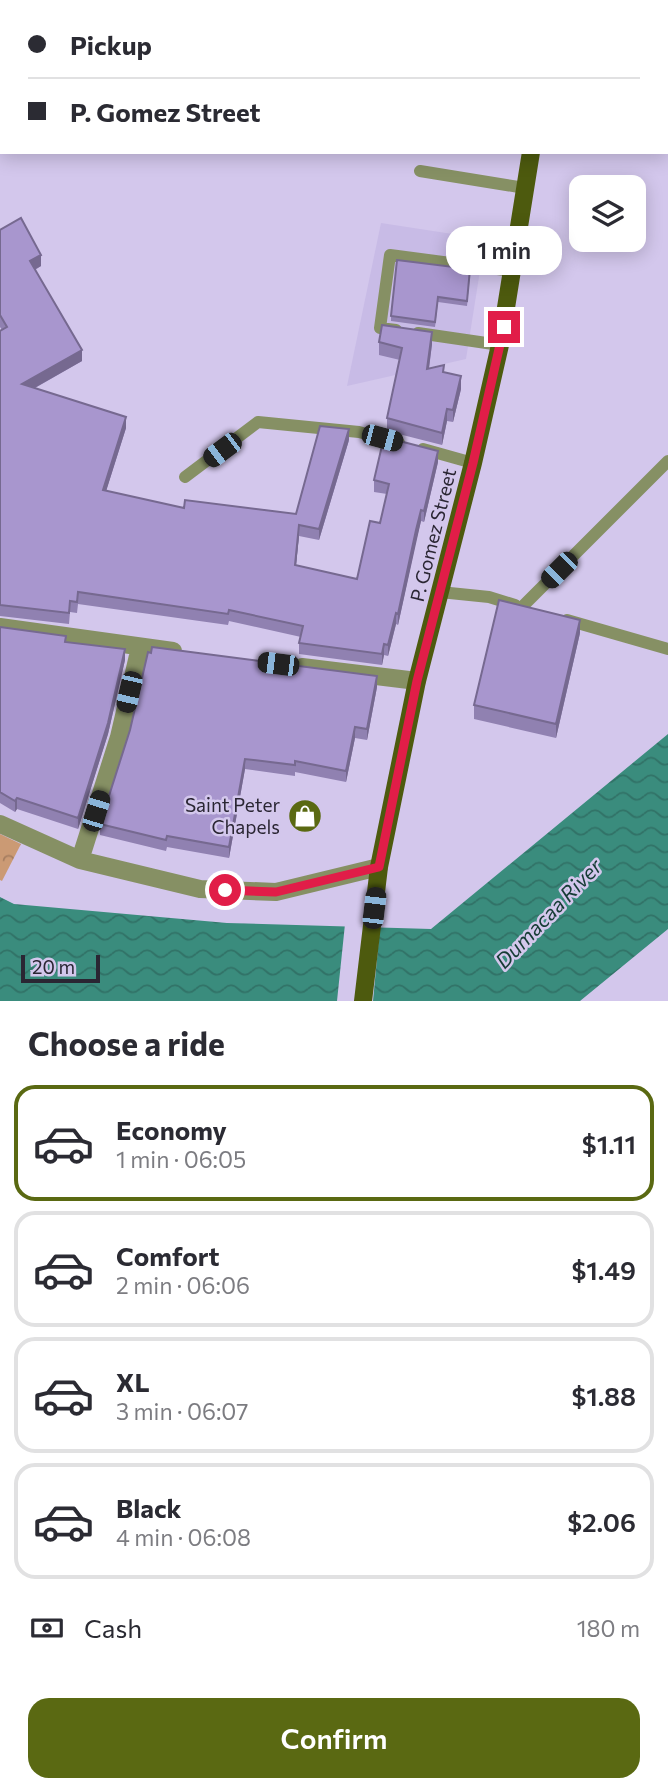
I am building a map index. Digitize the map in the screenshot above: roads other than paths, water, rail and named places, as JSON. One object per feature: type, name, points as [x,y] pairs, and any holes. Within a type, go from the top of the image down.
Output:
[{"type":"main road","name":"P. Gomez Street","points":[[363,1001],[379,867],[417,681],[500,345],[531,154]]},
{"type":"street","points":[[0,627],[195,654]]},
{"type":"street","points":[[80,860],[119,737],[140,647]]},
{"type":"street","points":[[278,664],[417,681]]},
{"type":"street","points":[[0,824],[80,860],[200,889],[276,892],[379,867]]},
{"type":"lane","points":[[420,171],[525,188]]},
{"type":"lane","points":[[500,345],[380,328],[390,255],[512,271]]},
{"type":"lane","points":[[185,477],[258,422],[359,432],[473,463]]},
{"type":"lane","points":[[522,607],[668,461]]},
{"type":"lane","points":[[440,592],[489,597],[536,611]]},
{"type":"lane","points":[[549,614],[668,649]]},
{"type":"water","name":"Dumacaa River","points":[[668,734],[668,929],[580,1001],[0,1001],[0,897],[14,904],[227,923],[431,929]]},
{"type":"place","name":"Saint Peter Chapels","points":[[305,816]]}]
